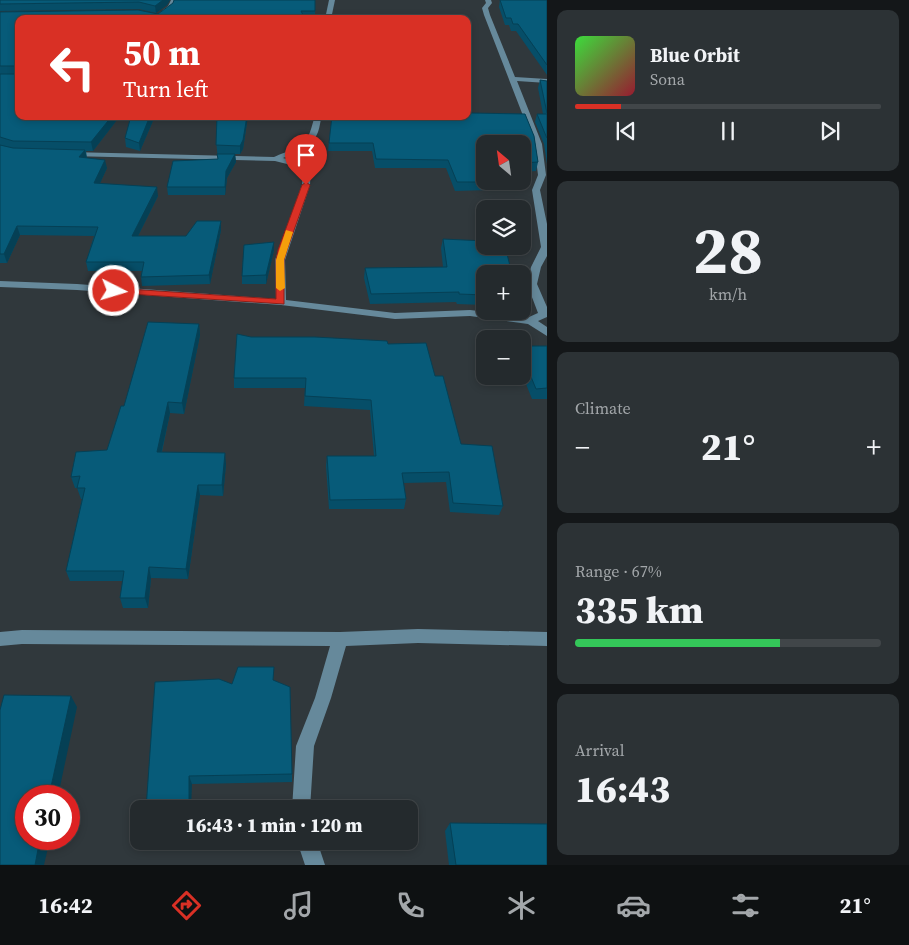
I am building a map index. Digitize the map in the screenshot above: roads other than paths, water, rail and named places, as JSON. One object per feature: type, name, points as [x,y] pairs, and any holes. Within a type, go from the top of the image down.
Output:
[{"type":"street","points":[[159,15],[174,0]]},
{"type":"street","points":[[329,15],[332,0]]},
{"type":"street","points":[[488,0],[489,3],[485,8],[487,15],[538,144],[544,176],[536,190],[546,247],[536,267],[532,284],[544,314],[531,321]]},
{"type":"street","points":[[512,79],[546,81]]},
{"type":"street","points":[[275,159],[306,146],[314,132],[317,120]]},
{"type":"street","points":[[59,154],[275,159],[307,166],[306,185],[280,260],[281,302]]},
{"type":"street","points":[[0,284],[77,287],[281,302],[395,316],[470,313],[531,321],[546,333]]},
{"type":"street","points":[[0,639],[22,637],[185,636],[340,639],[418,636],[546,639]]},
{"type":"street","points":[[302,800],[305,746],[323,698],[340,639]]},
{"type":"street","points":[[310,850],[315,865]]}]
